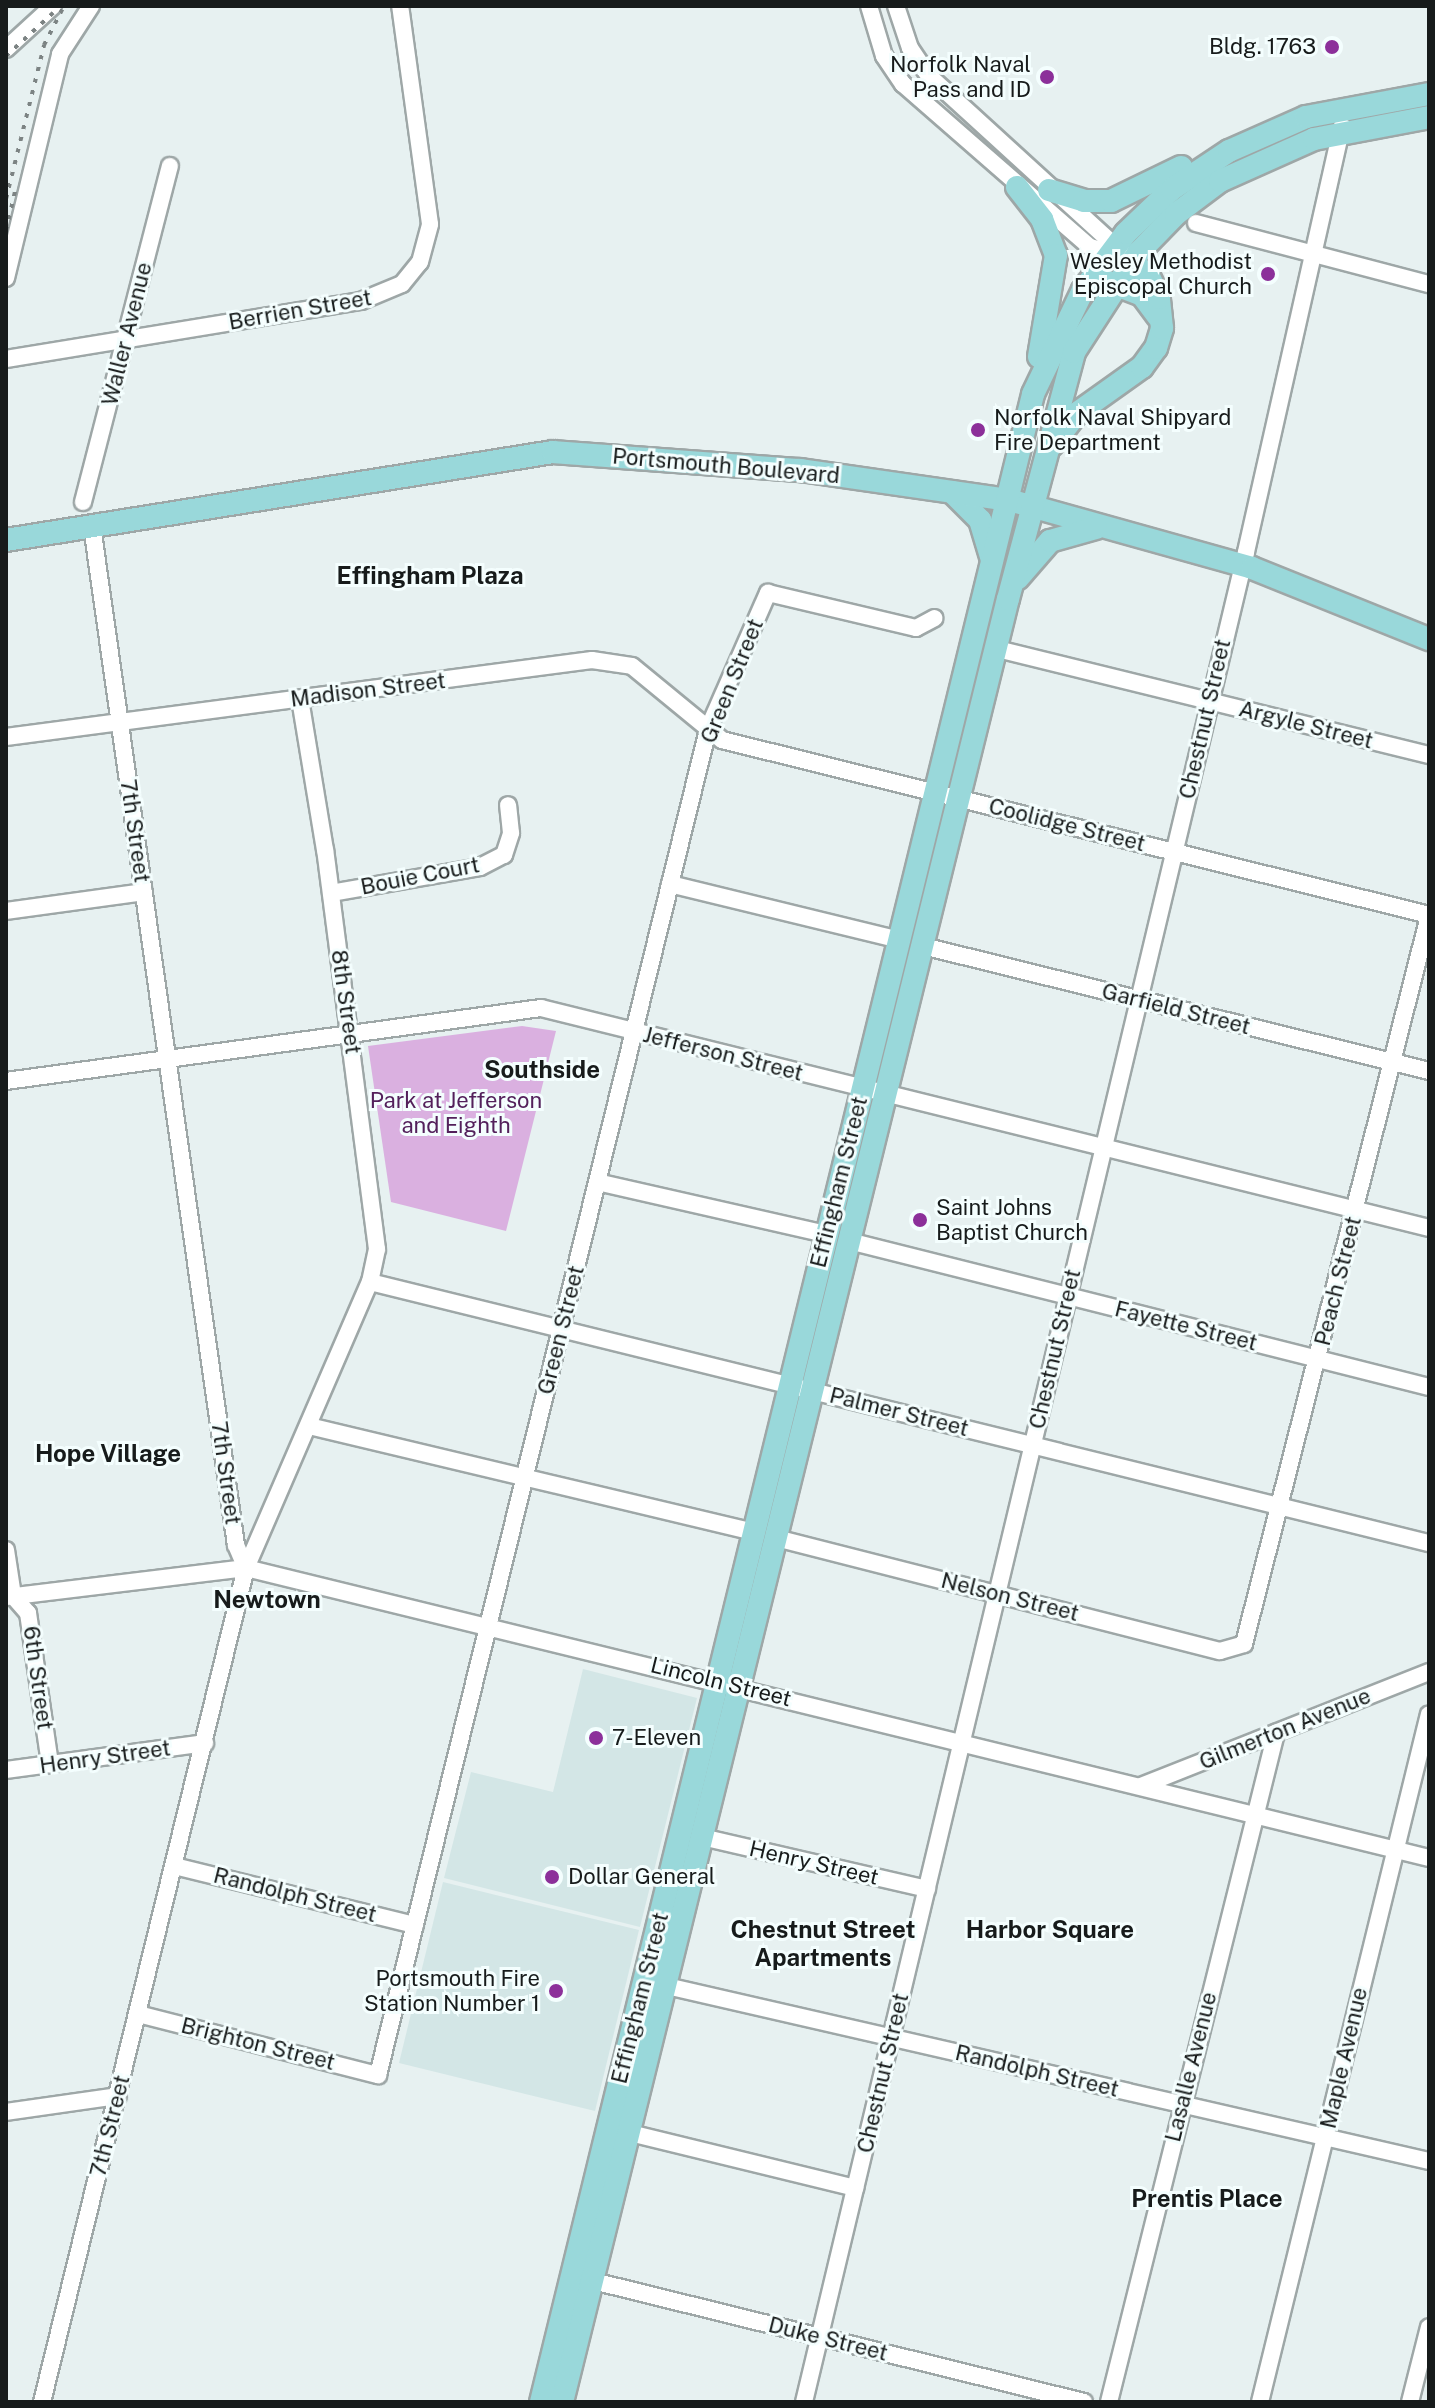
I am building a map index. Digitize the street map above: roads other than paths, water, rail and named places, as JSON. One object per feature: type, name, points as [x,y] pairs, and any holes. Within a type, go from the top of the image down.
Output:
[{"type":"main road","name":"Effingham Street","points":[[802,1388],[825,1234],[993,569],[1033,394],[1086,285],[1119,254],[1191,175],[1278,128],[1346,108],[1429,94]]},
{"type":"main road","name":"Effingham Street","points":[[1119,254],[1154,236],[1197,198],[1244,168],[1341,131],[1429,117]]},
{"type":"main road","points":[[1049,190],[1084,201],[1121,198],[1201,155],[1278,128]]},
{"type":"main road","points":[[1017,187],[1042,219],[1056,255],[1033,394]]},
{"type":"main road","points":[[1039,475],[1067,423],[1150,358],[1162,324],[1156,288],[1119,254]]},
{"type":"main road","name":"Effingham Street","points":[[562,2402],[582,2279],[802,1388],[849,1241],[1039,475],[1074,352],[1116,281],[1119,254]]},
{"type":"main road","points":[[1086,285],[1116,281],[1148,300],[1162,324]]},
{"type":"main road","name":"Portsmouth Boulevard","points":[[6,540],[553,452],[784,468],[1009,500],[1242,565],[1429,639]]},
{"type":"main road","points":[[952,491],[980,520],[993,569]]},
{"type":"main road","points":[[1010,591],[1050,541],[1080,529],[1117,529]]},
{"type":"main road","name":"Effingham Street","points":[[541,2402],[630,2133],[655,1983],[702,1837],[729,1684]]},
{"type":"street","points":[[6,49],[53,6]]},
{"type":"street","points":[[6,278],[60,54],[91,6]]},
{"type":"street","name":"Berrien Street","points":[[6,359],[376,297],[414,271],[430,224],[400,6]]},
{"type":"street","points":[[869,6],[884,56],[903,84],[1017,187],[1090,247],[1119,254]]},
{"type":"street","points":[[896,6],[923,70],[1119,254]]},
{"type":"street","name":"Chestnut Street","points":[[804,2402],[1242,565],[1346,108]]},
{"type":"street","name":"Waller Avenue","points":[[83,502],[170,166]]},
{"type":"street","points":[[1196,223],[1429,284]]},
{"type":"street","name":"7th Street","points":[[42,2402],[246,1568],[236,1545],[92,526]]},
{"type":"street","name":"Green Street","points":[[378,2075],[708,729],[768,593],[916,628],[935,618]]},
{"type":"street","name":"Argyle Street","points":[[997,649],[1429,755]]},
{"type":"street","name":"Madison Street","points":[[6,737],[592,660],[632,666],[708,729]]},
{"type":"street","name":"8th Street","points":[[246,1568],[370,1282],[377,1249],[331,893],[300,699]]},
{"type":"street","name":"Coolidge Street","points":[[708,729],[722,740],[1429,916]]},
{"type":"street","name":"Bouie Court","points":[[331,893],[480,867],[504,855],[511,833],[508,805]]},
{"type":"street","points":[[670,884],[899,940]]},
{"type":"street","points":[[6,911],[144,892]]},
{"type":"street","name":"Peach Street","points":[[1244,1644],[1282,1507],[1429,916]]},
{"type":"street","name":"Garfield Street","points":[[923,946],[1429,1071]]},
{"type":"street","name":"Jefferson Street","points":[[6,1081],[541,1008],[1429,1228]]},
{"type":"street","points":[[597,1182],[825,1234]]},
{"type":"street","name":"Fayette Street","points":[[849,1241],[1429,1387]]},
{"type":"street","name":"Palmer Street","points":[[370,1282],[1429,1543]]},
{"type":"street","name":"Nelson Street","points":[[309,1426],[766,1535],[1220,1651],[1244,1644]]},
{"type":"street","name":"6th Street","points":[[6,1550],[9,1596],[28,1613],[50,1764]]},
{"type":"street","name":"Lincoln Street","points":[[9,1596],[246,1568],[489,1625],[1429,1858]]},
{"type":"street","name":"Gilmerton Avenue","points":[[1141,1786],[1429,1672]]},
{"type":"street","name":"Maple Avenue","points":[[1260,2402],[1429,1714]]},
{"type":"street","name":"Lasalle Avenue","points":[[1109,2402],[1276,1733]]},
{"type":"street","name":"Henry Street","points":[[6,1770],[205,1743]]},
{"type":"street","name":"Henry Street","points":[[702,1837],[927,1889]]},
{"type":"street","name":"Randolph Street","points":[[174,1866],[415,1925]]},
{"type":"street","name":"Randolph Street","points":[[655,1983],[1429,2161]]},
{"type":"street","name":"Brighton Street","points":[[138,2014],[378,2075]]},
{"type":"street","points":[[6,2112],[118,2096]]},
{"type":"street","points":[[630,2133],[855,2188]]},
{"type":"street","name":"Duke Street","points":[[582,2279],[1084,2402]]},
{"type":"street","points":[[1410,2402],[1429,2327]]},
{"type":"railway","points":[[6,199],[44,45],[64,6]]},
{"type":"railway","points":[[6,56],[53,13]]},
{"type":"railway","points":[[6,231],[16,187]]},
{"type":"place","name":"Bldg. 1763","points":[[1332,47]]},
{"type":"place","name":"Norfolk Naval Pass and ID","points":[[1047,77]]},
{"type":"place","name":"Wesley Methodist Episcopal Church","points":[[1268,274]]},
{"type":"place","name":"Norfolk Naval Shipyard Fire Department","points":[[978,430]]},
{"type":"place","name":"Saint Johns Baptist Church","points":[[920,1220]]},
{"type":"place","name":"7-Eleven","points":[[596,1738]]},
{"type":"place","name":"Dollar General","points":[[552,1877]]},
{"type":"place","name":"Portsmouth Fire Station Number 1","points":[[556,1991]]},
{"type":"district","name":"Effingham Plaza","points":[[430,576]]},
{"type":"district","name":"Southside","points":[[542,1070]]},
{"type":"district","name":"Hope Village","points":[[108,1454]]},
{"type":"district","name":"Newtown","points":[[267,1600]]},
{"type":"district","name":"Harbor Square","points":[[1050,1930]]},
{"type":"district","name":"Chestnut Street Apartments","points":[[823,1944]]},
{"type":"district","name":"Prentis Place","points":[[1207,2199]]},
{"type":"park label","name":"Park at Jefferson and Eighth","points":[[456,1112]]}]
